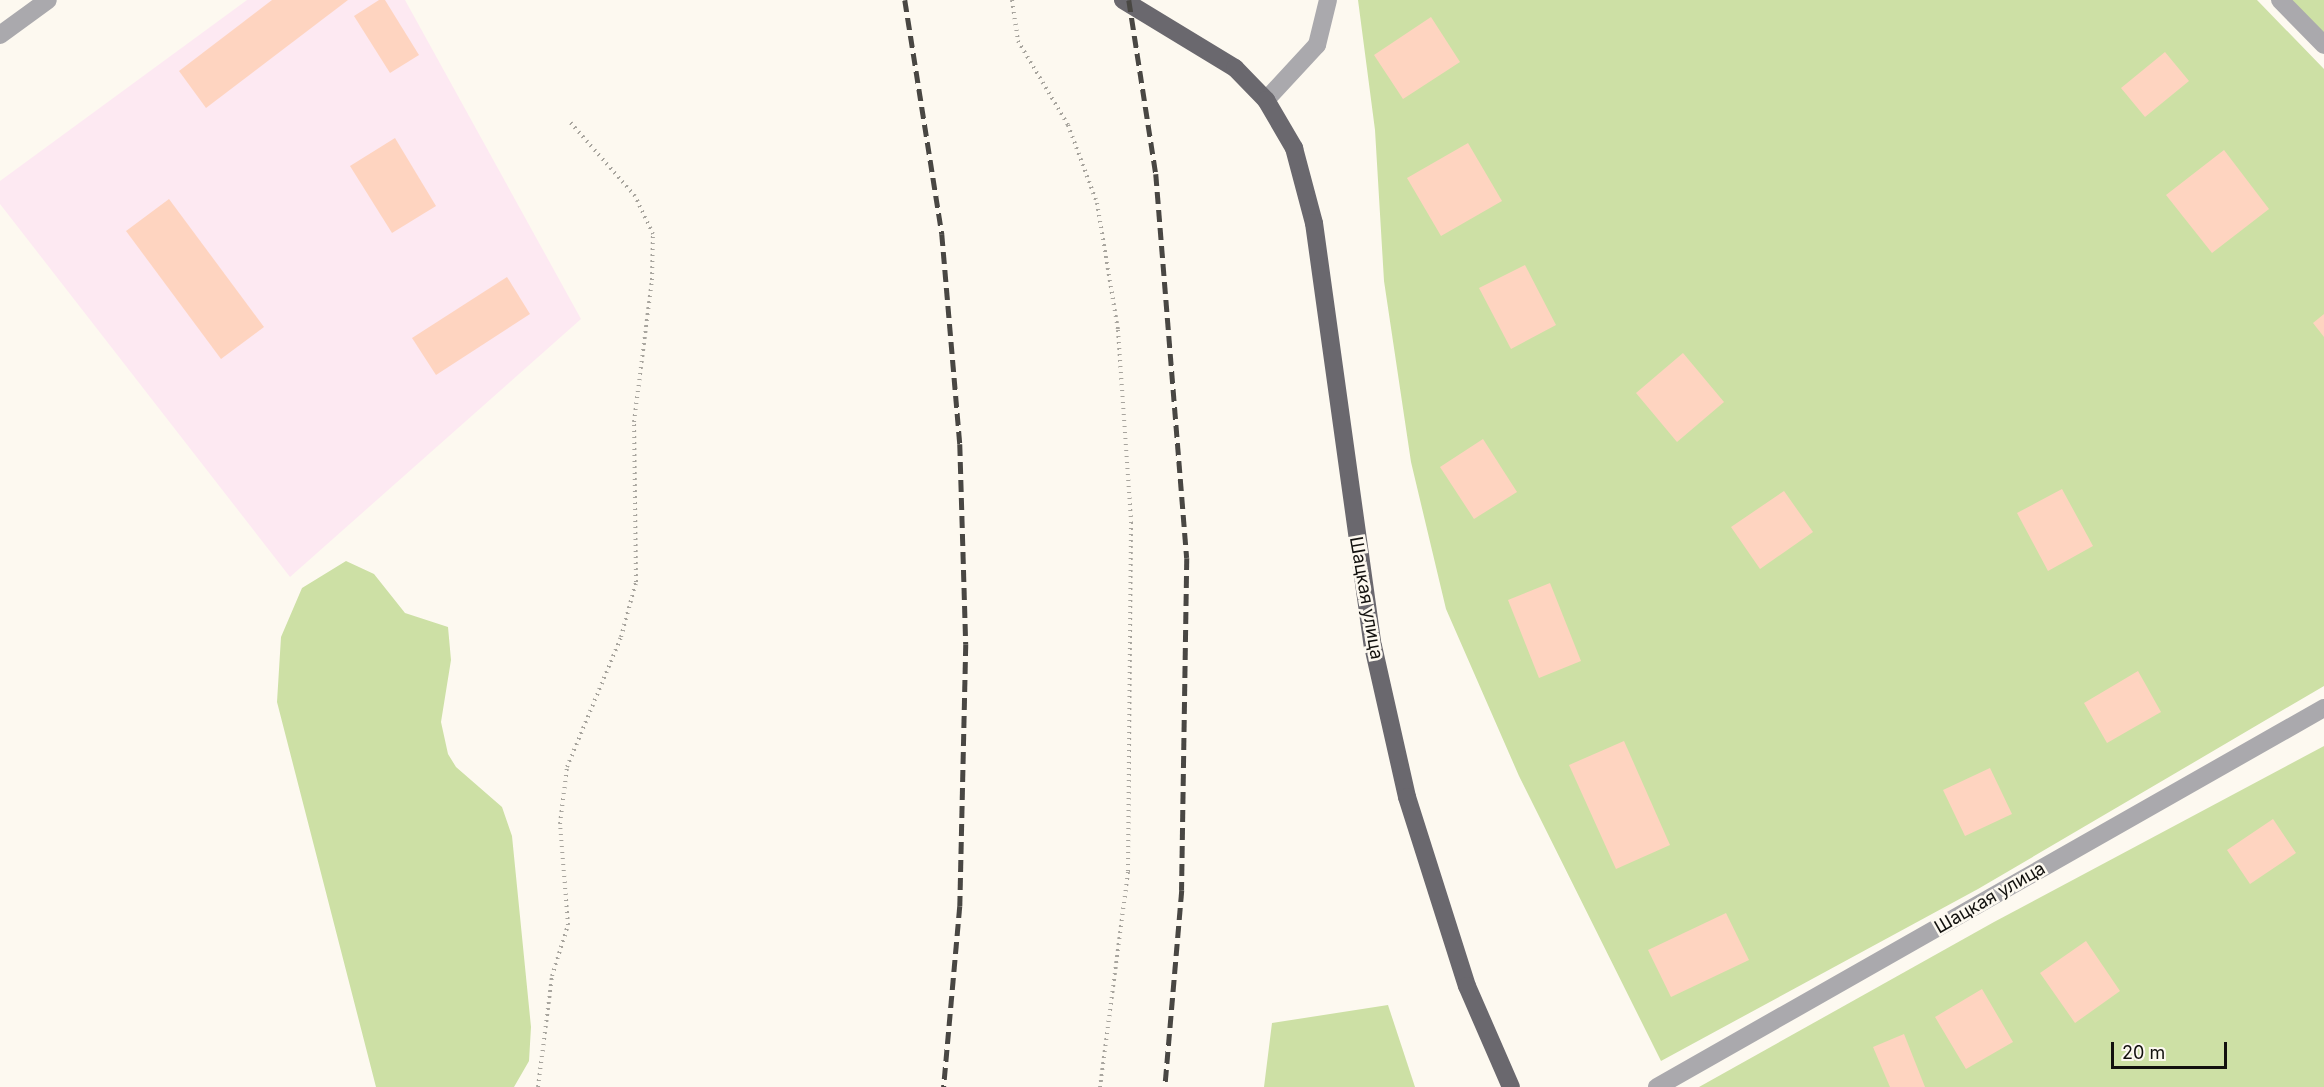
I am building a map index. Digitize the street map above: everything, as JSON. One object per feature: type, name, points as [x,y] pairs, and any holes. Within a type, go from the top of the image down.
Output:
[{"type":"main road","name":"Шацкая улица","points":[[1123,0],[1235,68],[1266,100],[1294,148],[1314,223],[1373,645],[1407,797],[1467,986],[1512,1087]]},
{"type":"street","points":[[0,34],[48,0]]},
{"type":"street","points":[[1266,100],[1317,45],[1328,0]]},
{"type":"street","points":[[2280,0],[2324,45]]},
{"type":"street","name":"Шацкая улица","points":[[1657,1087],[2324,708]]},
{"type":"path","points":[[1012,0],[1018,41],[1068,125],[1097,203],[1118,330],[1131,522],[1128,872],[1100,1087]]},
{"type":"path","points":[[538,1087],[552,976],[568,925],[560,824],[567,767],[621,637],[636,582],[634,422],[652,280],[653,234],[635,196],[569,121]]},
{"type":"shaded area","points":[[247,0],[405,0],[581,319],[290,577],[0,204],[0,181]]},
{"type":"green space","points":[[1358,0],[2257,0],[2324,69],[2324,686],[1978,889],[1661,1061],[1519,776],[1446,609],[1411,462],[1384,281],[1375,130]]},
{"type":"green space","points":[[2290,0],[2324,0],[2324,34]]},
{"type":"green space","points":[[346,561],[374,574],[405,613],[448,627],[451,660],[441,722],[448,754],[456,767],[502,807],[512,836],[531,1027],[529,1061],[514,1087],[376,1087],[277,702],[281,637],[302,588]]},
{"type":"green space","points":[[2324,746],[2324,1087],[1699,1087],[1994,922]]},
{"type":"green space","points":[[1388,1005],[1415,1087],[1264,1087],[1272,1023]]},
{"type":"building","points":[[272,0],[348,0],[206,108],[179,71]]},
{"type":"building","points":[[379,0],[385,0],[419,55],[390,73],[354,16]]},
{"type":"building","points":[[1431,17],[1460,62],[1403,99],[1374,55]]},
{"type":"building","points":[[2165,52],[2189,81],[2145,117],[2121,88]]},
{"type":"building","points":[[395,138],[436,206],[392,233],[350,166]]},
{"type":"building","points":[[1468,143],[1502,201],[1441,236],[1407,178]]},
{"type":"building","points":[[2224,150],[2269,209],[2212,253],[2166,195]]},
{"type":"building","points":[[169,199],[264,327],[221,359],[126,231]]},
{"type":"building","points":[[1525,265],[1556,325],[1511,349],[1479,288]]},
{"type":"building","points":[[507,277],[530,314],[436,375],[412,338]]},
{"type":"building","points":[[2324,314],[2324,337],[2313,323]]},
{"type":"building","points":[[1683,353],[1724,402],[1677,442],[1636,393]]},
{"type":"building","points":[[1483,439],[1517,492],[1474,519],[1440,467]]},
{"type":"building","points":[[2062,489],[2093,546],[2048,571],[2017,513]]},
{"type":"building","points":[[1784,491],[1813,532],[1760,569],[1731,527]]},
{"type":"building","points":[[1550,583],[1581,661],[1539,678],[1508,600]]},
{"type":"building","points":[[2138,671],[2161,712],[2107,743],[2084,703]]},
{"type":"building","points":[[1624,741],[1670,845],[1616,869],[1569,765]]},
{"type":"building","points":[[1990,768],[2012,814],[1965,836],[1943,790]]},
{"type":"building","points":[[2273,819],[2296,853],[2250,884],[2227,850]]},
{"type":"building","points":[[1726,913],[1749,960],[1671,997],[1648,950]]},
{"type":"building","points":[[2086,941],[2120,991],[2075,1023],[2040,973]]},
{"type":"building","points":[[1982,989],[2013,1042],[1966,1069],[1935,1017]]},
{"type":"building","points":[[1904,1034],[1925,1087],[1890,1087],[1873,1047]]},
{"type":"railway","points":[[905,0],[942,234],[960,444],[966,644],[960,906],[944,1087]]},
{"type":"railway","points":[[1129,0],[1156,174],[1187,558],[1182,890],[1165,1087]]}]
